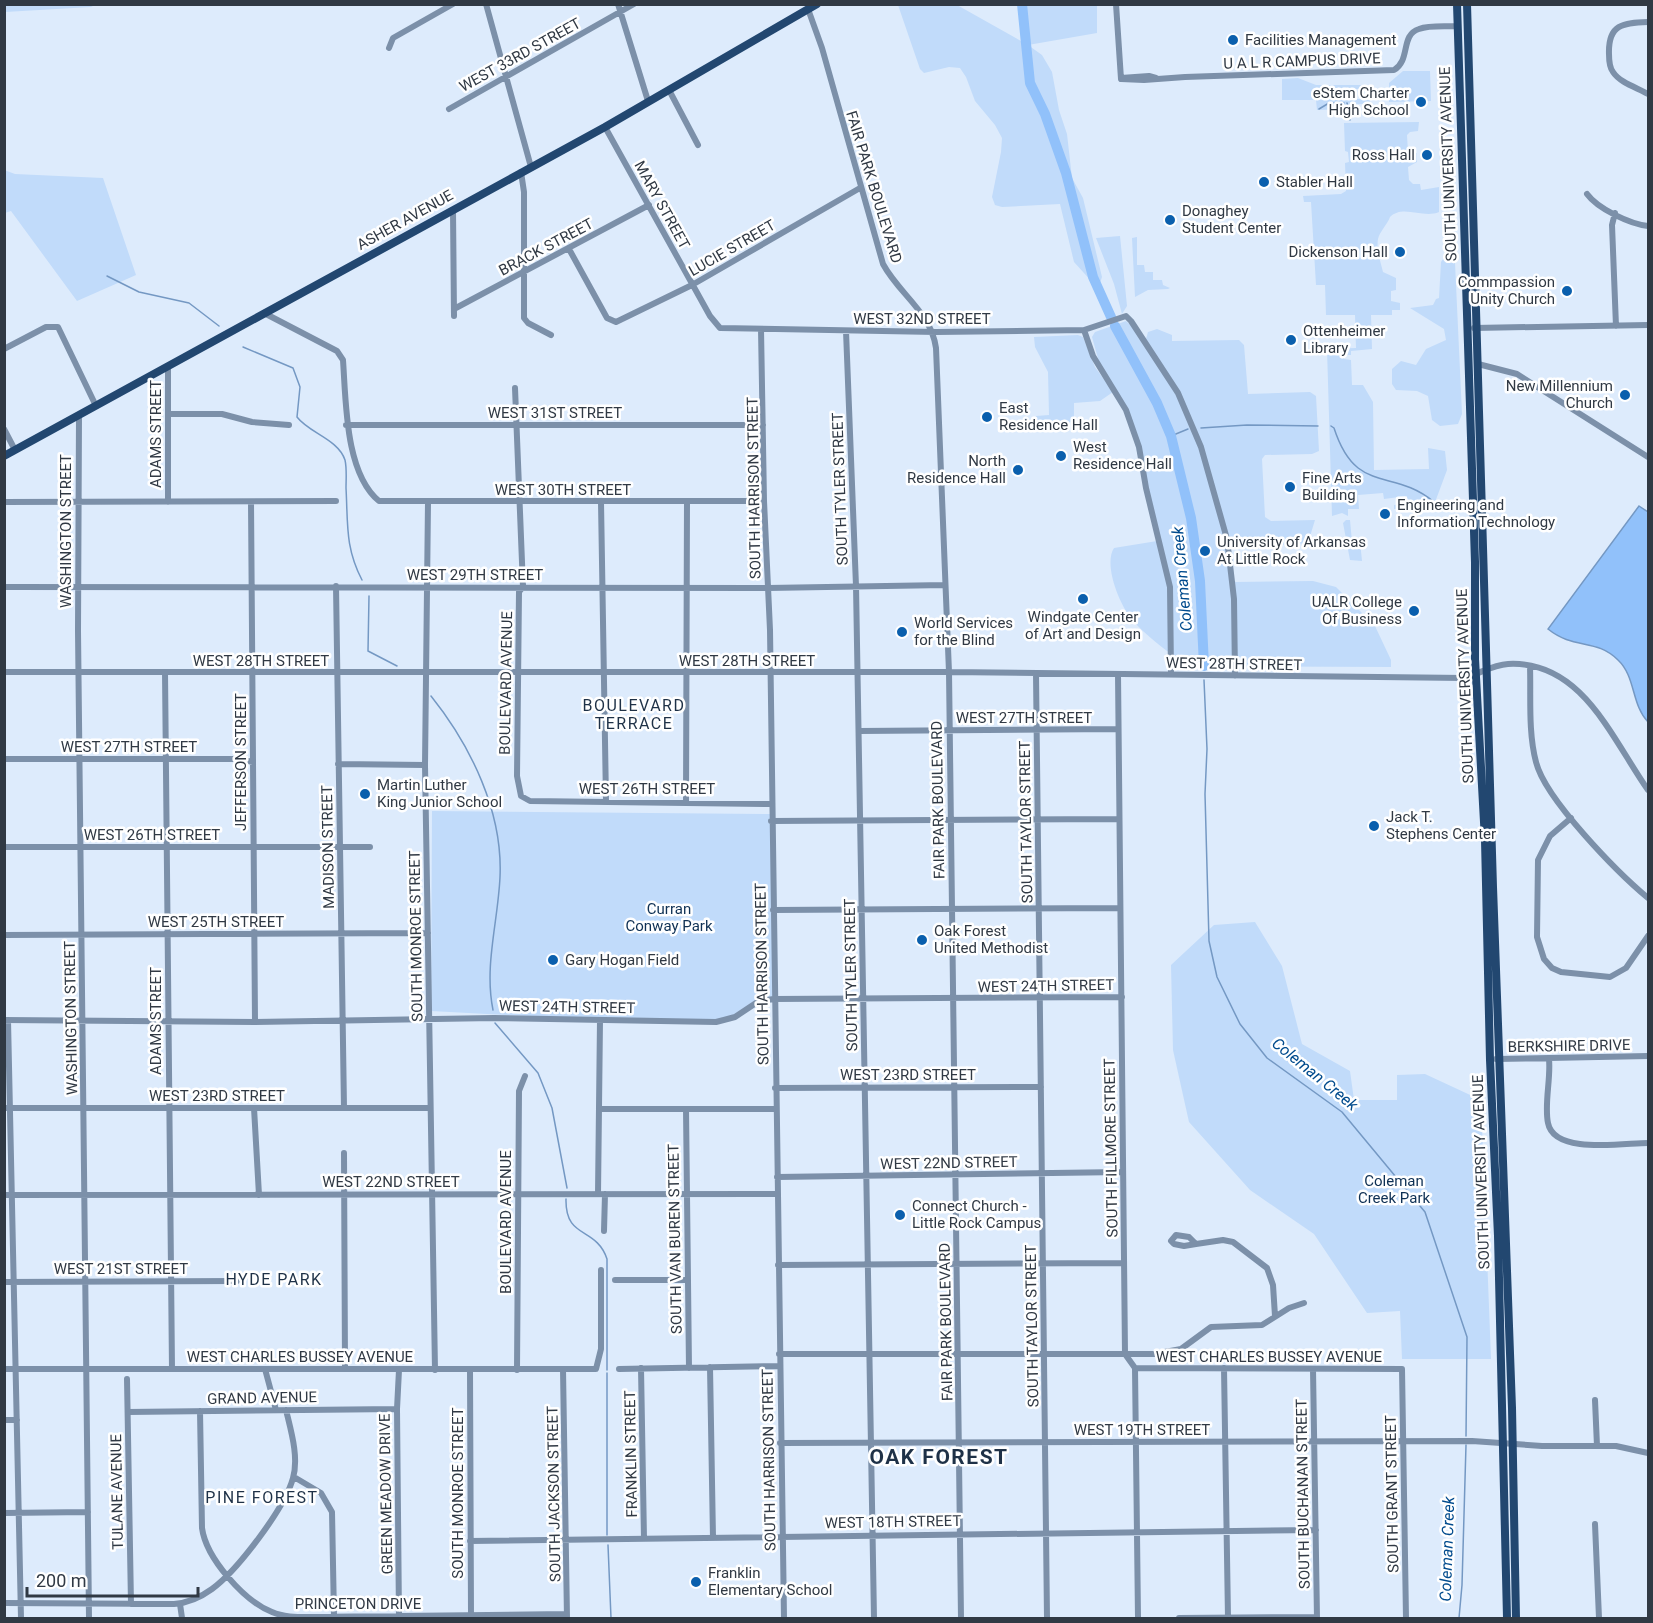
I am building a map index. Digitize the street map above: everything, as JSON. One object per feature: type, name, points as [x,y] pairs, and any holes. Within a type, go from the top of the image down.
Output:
[{"type":"main road","name":"ASHER AVENUE","points":[[4,456],[605,127],[807,7],[817,4]]},
{"type":"main road","name":"SOUTH UNIVERSITY AVENUE","points":[[1457,4],[1476,672],[1485,852],[1490,1060],[1498,1236],[1507,1618]]},
{"type":"main road","name":"SOUTH UNIVERSITY AVENUE","points":[[1467,4],[1516,1618]]},
{"type":"street","points":[[389,48],[393,38],[453,4]]},
{"type":"street","points":[[486,4],[531,167]]},
{"type":"street","points":[[618,4],[648,101]]},
{"type":"street","name":"WEST 33RD STREET","points":[[449,110],[634,4]]},
{"type":"street","name":"U A L R CAMPUS DRIVE","points":[[1116,4],[1121,79],[1129,81],[1156,78],[1394,70],[1404,61],[1408,38],[1414,31],[1423,28],[1457,26]]},
{"type":"street","name":"FAIR PARK BOULEVARD","points":[[807,7],[822,48],[883,264],[895,285],[921,312],[931,331],[936,348],[949,672],[961,1618]]},
{"type":"street","points":[[1648,22],[1621,26],[1611,34],[1609,47],[1613,73],[1648,94]]},
{"type":"street","points":[[669,90],[698,145]]},
{"type":"street","name":"MARY STREET","points":[[605,127],[692,285],[717,325]]},
{"type":"street","points":[[521,172],[524,183],[523,274],[526,322],[551,335]]},
{"type":"street","name":"LUCIE STREET","points":[[569,249],[607,318],[621,321],[692,285],[860,188]]},
{"type":"street","points":[[1587,194],[1615,213],[1648,226]]},
{"type":"street","name":"BRACK STREET","points":[[453,210],[454,313],[649,205]]},
{"type":"street","points":[[1615,213],[1612,225],[1616,326]]},
{"type":"street","points":[[264,313],[340,355],[344,360],[346,425]]},
{"type":"street","name":"WEST 32ND STREET","points":[[717,325],[720,328],[846,331],[1084,330],[1125,316],[1134,324],[1175,388],[1201,447],[1229,548],[1234,599],[1235,676]]},
{"type":"street","points":[[1467,328],[1648,325]]},
{"type":"street","points":[[4,349],[46,327],[57,326],[96,406]]},
{"type":"street","name":"SOUTH HARRISON STREET","points":[[760,329],[768,588],[784,1618]]},
{"type":"street","points":[[1084,330],[1093,356],[1126,410],[1139,447],[1146,488],[1170,587],[1171,674]]},
{"type":"street","name":"SOUTH TYLER STREET","points":[[846,331],[858,672],[874,1618]]},
{"type":"street","points":[[1478,364],[1517,374],[1648,457]]},
{"type":"street","name":"ADAMS STREET","points":[[168,366],[168,502]]},
{"type":"street","name":"BOULEVARD AVENUE","points":[[515,388],[523,587],[519,592],[517,776],[519,793],[523,798]]},
{"type":"street","points":[[168,414],[222,414],[252,422],[289,425]]},
{"type":"street","name":"WASHINGTON STREET","points":[[79,416],[78,589],[89,1618]]},
{"type":"street","name":"WEST 31ST STREET","points":[[346,425],[763,424]]},
{"type":"street","name":"WEST 30TH STREET","points":[[346,425],[368,488],[379,501],[764,501]]},
{"type":"street","points":[[4,429],[15,450]]},
{"type":"street","points":[[4,502],[336,501]]},
{"type":"street","name":"JEFFERSON STREET","points":[[251,502],[255,1022]]},
{"type":"street","name":"SOUTH MONROE STREET","points":[[428,502],[429,587],[425,592],[425,673],[435,1370]]},
{"type":"street","points":[[601,502],[606,801]]},
{"type":"street","points":[[686,801],[687,502]]},
{"type":"street","name":"WEST 29TH STREET","points":[[4,587],[78,589],[250,586],[768,588],[945,585]]},
{"type":"street","name":"MADISON STREET","points":[[336,586],[344,1108]]},
{"type":"street","name":"WEST 28TH STREET","points":[[4,672],[949,672],[1467,678],[1488,668],[1510,664],[1530,666],[1559,675],[1579,691],[1648,790]]},
{"type":"street","points":[[1530,666],[1536,765],[1545,784],[1618,872],[1648,898]]},
{"type":"street","name":"ADAMS STREET","points":[[165,672],[172,1369]]},
{"type":"street","name":"SOUTH TAYLOR STREET","points":[[1036,674],[1047,1618]]},
{"type":"street","name":"SOUTH FILLMORE STREET","points":[[1118,674],[1125,1354]]},
{"type":"street","name":"WEST 27TH STREET","points":[[859,731],[1118,729]]},
{"type":"street","name":"WEST 27TH STREET","points":[[4,759],[238,759],[253,762]]},
{"type":"street","points":[[338,764],[426,765]]},
{"type":"street","name":"WEST 26TH STREET","points":[[523,798],[530,801],[686,801],[771,804]]},
{"type":"street","points":[[1571,818],[1550,837],[1538,860],[1538,937],[1544,959],[1552,968],[1561,972],[1610,977],[1626,968],[1648,936]]},
{"type":"street","points":[[771,821],[1119,819]]},
{"type":"street","name":"WEST 26TH STREET","points":[[4,847],[370,848]]},
{"type":"street","points":[[773,910],[1120,908]]},
{"type":"street","name":"WEST 25TH STREET","points":[[4,934],[428,933]]},
{"type":"street","name":"WEST 24TH STREET","points":[[6,1020],[255,1022],[429,1019],[724,1022],[759,1001],[774,999],[1122,997]]},
{"type":"street","points":[[6,1020],[8,1282],[17,1420],[21,1618]]},
{"type":"street","points":[[600,1020],[604,1231]]},
{"type":"street","name":"BERKSHIRE DRIVE","points":[[1490,1060],[1648,1056]]},
{"type":"street","points":[[1549,1059],[1548,1124],[1557,1138],[1572,1144],[1648,1143]]},
{"type":"street","name":"BOULEVARD AVENUE","points":[[517,1370],[519,1091],[525,1076]]},
{"type":"street","name":"WEST 23RD STREET","points":[[775,1088],[1041,1087]]},
{"type":"street","name":"WEST 23RD STREET","points":[[7,1108],[430,1108]]},
{"type":"street","points":[[254,1108],[259,1195]]},
{"type":"street","points":[[600,1109],[776,1109]]},
{"type":"street","name":"SOUTH VAN BUREN STREET","points":[[686,1109],[689,1368]]},
{"type":"street","points":[[344,1153],[345,1368]]},
{"type":"street","name":"WEST 22ND STREET","points":[[777,1177],[1123,1172]]},
{"type":"street","name":"WEST 22ND STREET","points":[[8,1195],[777,1194]]},
{"type":"street","points":[[1196,1244],[1229,1241],[1267,1268],[1274,1285],[1275,1316]]},
{"type":"street","points":[[778,1265],[1124,1263]]},
{"type":"street","name":"WEST CHARLES BUSSEY AVENUE","points":[[4,1370],[596,1369],[601,1349],[601,1270]]},
{"type":"street","points":[[615,1280],[688,1280]]},
{"type":"street","name":"WEST 21ST STREET","points":[[8,1282],[237,1281]]},
{"type":"street","points":[[779,1354],[1150,1354],[1181,1349],[1211,1327],[1264,1324],[1275,1316],[1304,1303]]},
{"type":"street","points":[[1125,1354],[1135,1368],[1138,1618]]},
{"type":"street","points":[[1150,1354],[1151,1368]]},
{"type":"street","points":[[619,1369],[779,1366]]},
{"type":"street","points":[[710,1367],[713,1538]]},
{"type":"street","name":"FRANKLIN STREET","points":[[641,1368],[644,1539]]},
{"type":"street","name":"WEST CHARLES BUSSEY AVENUE","points":[[1135,1368],[1402,1369]]},
{"type":"street","points":[[1224,1368],[1228,1618]]},
{"type":"street","points":[[265,1369],[276,1410]]},
{"type":"street","name":"SOUTH JACKSON STREET","points":[[563,1369],[568,1540],[567,1616]]},
{"type":"street","name":"SOUTH BUCHANAN STREET","points":[[1313,1369],[1317,1618]]},
{"type":"street","name":"SOUTH GRANT STREET","points":[[1402,1369],[1406,1618]]},
{"type":"street","name":"GREEN MEADOW DRIVE","points":[[399,1370],[397,1409],[399,1617]]},
{"type":"street","name":"SOUTH MONROE STREET","points":[[470,1370],[471,1615]]},
{"type":"street","name":"TULANE AVENUE","points":[[127,1379],[131,1604]]},
{"type":"street","points":[[1595,1400],[1597,1446]]},
{"type":"street","name":"GRAND AVENUE","points":[[128,1412],[397,1409]]},
{"type":"street","points":[[4,1603],[180,1604],[206,1593],[227,1575],[276,1513],[294,1477],[294,1446],[286,1410]]},
{"type":"street","name":"PRINCETON DRIVE","points":[[200,1411],[203,1536],[227,1575],[259,1605],[273,1613],[288,1617],[567,1616]]},
{"type":"street","points":[[4,1420],[17,1420]]},
{"type":"street","name":"WEST 19TH STREET","points":[[780,1443],[1472,1440],[1624,1447],[1648,1453]]},
{"type":"street","points":[[294,1477],[321,1493],[332,1512],[334,1616]]},
{"type":"street","points":[[4,1513],[88,1512]]},
{"type":"street","points":[[1595,1524],[1599,1618]]},
{"type":"street","name":"WEST 18TH STREET","points":[[470,1541],[782,1535],[1316,1530]]},
{"type":"street","points":[[180,1604],[182,1618]]},
{"type":"street","points":[[1179,1618],[1317,1618]]},
{"type":"green space","points":[[5,4],[95,4],[95,5],[5,12]]},
{"type":"green space","points":[[898,5],[957,5],[1021,41],[1019,5],[1097,5],[1097,33],[1028,45],[1042,55],[1052,72],[1059,110],[1067,134],[1072,178],[1083,198],[1102,277],[1100,283],[1093,283],[1074,262],[1060,204],[1002,207],[995,205],[992,197],[1002,138],[995,125],[975,101],[960,68],[949,67],[924,73],[920,69]]},
{"type":"green space","points":[[1403,71],[1430,71],[1431,101],[1389,102],[1389,83]]},
{"type":"green space","points":[[1298,78],[1316,85],[1368,85],[1368,89],[1352,89],[1352,99],[1370,99],[1370,104],[1356,104],[1353,110],[1356,116],[1347,116],[1347,109],[1317,110],[1316,100],[1282,100],[1282,79]]},
{"type":"green space","points":[[1419,122],[1418,131],[1407,135],[1408,152],[1417,153],[1417,162],[1408,167],[1409,180],[1413,184],[1420,184],[1421,190],[1439,187],[1439,212],[1426,214],[1401,212],[1390,217],[1379,236],[1378,248],[1383,272],[1396,278],[1396,290],[1391,291],[1391,301],[1400,303],[1400,310],[1392,310],[1392,315],[1371,315],[1372,349],[1351,351],[1351,355],[1344,355],[1344,359],[1351,360],[1352,385],[1363,385],[1373,402],[1374,470],[1429,469],[1428,448],[1445,451],[1447,470],[1434,505],[1394,509],[1394,505],[1407,504],[1407,496],[1384,499],[1383,493],[1358,495],[1359,509],[1348,509],[1348,516],[1342,513],[1332,516],[1327,349],[1356,348],[1355,315],[1326,315],[1325,285],[1316,285],[1311,202],[1304,202],[1303,196],[1341,194],[1346,191],[1345,163],[1349,162],[1348,152],[1345,151],[1344,123]]},
{"type":"green space","points":[[4,170],[15,174],[103,178],[136,275],[77,301],[11,211],[5,213]]},
{"type":"green space","points":[[1120,236],[1127,306],[1122,314],[1114,284],[1096,238]]},
{"type":"green space","points":[[1137,237],[1137,265],[1144,265],[1145,272],[1153,272],[1153,280],[1162,280],[1163,285],[1170,288],[1148,290],[1135,297],[1132,238]]},
{"type":"green space","points":[[1445,256],[1451,257],[1455,263],[1462,414],[1458,424],[1440,426],[1432,420],[1428,396],[1417,391],[1396,390],[1392,384],[1392,369],[1401,361],[1416,365],[1426,349],[1446,340],[1444,329],[1410,308],[1433,305],[1439,298],[1441,262]]},
{"type":"green space","points":[[1126,321],[1146,339],[1148,332],[1157,329],[1172,335],[1172,341],[1239,340],[1244,345],[1248,394],[1310,392],[1316,396],[1319,451],[1312,454],[1265,455],[1262,459],[1265,517],[1271,521],[1315,520],[1308,543],[1228,548],[1226,553],[1230,579],[1236,582],[1313,581],[1336,587],[1375,626],[1391,660],[1391,667],[1197,666],[1172,654],[1133,621],[1118,596],[1110,564],[1111,555],[1114,548],[1157,541],[1127,407],[1099,362],[1092,337],[1095,332]]},
{"type":"green space","points":[[1078,335],[1083,337],[1095,367],[1113,392],[1100,401],[1074,403],[1074,422],[1037,424],[1036,416],[1049,415],[1048,372],[1035,347],[1034,337]]},
{"type":"green space","points":[[1350,520],[1352,542],[1360,541],[1362,561],[1350,560],[1343,523]]},
{"type":"green space","name":"Curran Conway Park","points":[[432,811],[771,814],[774,999],[759,1001],[724,1022],[600,1020],[431,1011]]},
{"type":"green space","name":"Coleman Creek Park","points":[[1255,922],[1282,966],[1302,1044],[1350,1071],[1354,1100],[1397,1100],[1397,1075],[1425,1074],[1481,1100],[1491,1359],[1402,1359],[1400,1311],[1367,1313],[1314,1234],[1250,1190],[1189,1122],[1173,1050],[1171,965],[1214,925]]},
{"type":"water","points":[[1639,506],[1648,512],[1648,722],[1639,707],[1628,674],[1618,660],[1601,649],[1567,640],[1548,629]]},
{"type":"waterway","name":"Coleman Creek","points":[[1022,4],[1030,83],[1045,114],[1066,173],[1093,277],[1111,317]]},
{"type":"waterway","points":[[1319,109],[1329,103],[1344,103]]},
{"type":"waterway","points":[[1347,103],[1350,114]]},
{"type":"waterway","points":[[107,276],[139,292],[189,303],[219,326]]},
{"type":"waterway","name":"Coleman Creek","points":[[1115,326],[1157,403],[1171,436],[1191,518],[1200,581],[1204,666]]},
{"type":"waterway","points":[[243,347],[293,368],[300,387],[297,417],[302,423],[330,441],[345,460],[350,546],[362,580]]},
{"type":"waterway","points":[[1201,428],[1247,425],[1318,426]]},
{"type":"waterway","points":[[1331,426],[1353,463],[1364,472],[1404,485],[1434,502]]},
{"type":"waterway","points":[[1171,436],[1188,429]]},
{"type":"waterway","points":[[369,596],[368,651],[397,666]]},
{"type":"waterway","name":"Coleman Creek","points":[[1204,680],[1209,941],[1217,977],[1240,1024],[1267,1058],[1342,1112],[1425,1212],[1467,1337],[1466,1436]]},
{"type":"waterway","points":[[431,696],[446,715],[471,758],[482,781],[496,828],[500,853],[500,877],[490,977],[493,1010]]},
{"type":"waterway","points":[[495,1023],[538,1073],[552,1108],[567,1188]]},
{"type":"waterway","points":[[566,1199],[570,1221],[596,1241],[607,1259],[607,1370]]},
{"type":"waterway","points":[[607,1373],[607,1535]]},
{"type":"waterway","name":"Coleman Creek","points":[[1459,1618],[1466,1445]]},
{"type":"waterway","points":[[608,1545],[611,1618]]},
{"type":"place","name":"Facilities Management","points":[[1233,40]]},
{"type":"place","name":"eStem Charter High School","points":[[1421,102]]},
{"type":"place","name":"Ross Hall","points":[[1427,155]]},
{"type":"place","name":"Stabler Hall","points":[[1264,182]]},
{"type":"place","name":"Donaghey Student Center","points":[[1170,220]]},
{"type":"place","name":"Dickenson Hall","points":[[1400,252]]},
{"type":"place","name":"Commpassion Unity Church","points":[[1567,291]]},
{"type":"place","name":"Ottenheimer Library","points":[[1291,340]]},
{"type":"place","name":"New Millennium Church","points":[[1625,395]]},
{"type":"place","name":"East Residence Hall","points":[[987,417]]},
{"type":"place","name":"West Residence Hall","points":[[1061,456]]},
{"type":"place","name":"North Residence Hall","points":[[1018,470]]},
{"type":"place","name":"Fine Arts Building","points":[[1290,487]]},
{"type":"place","name":"Engineering and Information Technology","points":[[1385,514]]},
{"type":"place","name":"University of Arkansas At Little Rock","points":[[1205,551]]},
{"type":"place","name":"Windgate Center of Art and Design","points":[[1083,599]]},
{"type":"place","name":"UALR College Of Business","points":[[1414,611]]},
{"type":"place","name":"World Services for the Blind","points":[[902,632]]},
{"type":"place","name":"Martin Luther King Junior School","points":[[365,794]]},
{"type":"place","name":"Jack T. Stephens Center","points":[[1374,826]]},
{"type":"place","name":"Oak Forest United Methodist","points":[[922,940]]},
{"type":"place","name":"Gary Hogan Field","points":[[553,960]]},
{"type":"place","name":"Connect Church - Little Rock Campus","points":[[900,1215]]},
{"type":"place","name":"Franklin Elementary School","points":[[696,1582]]},
{"type":"district","name":"BOULEVARD TERRACE","points":[[634,714]]},
{"type":"district","name":"HYDE PARK","points":[[274,1279]]},
{"type":"district","name":"OAK FOREST","points":[[939,1457]]},
{"type":"district","name":"PINE FOREST","points":[[262,1497]]}]
